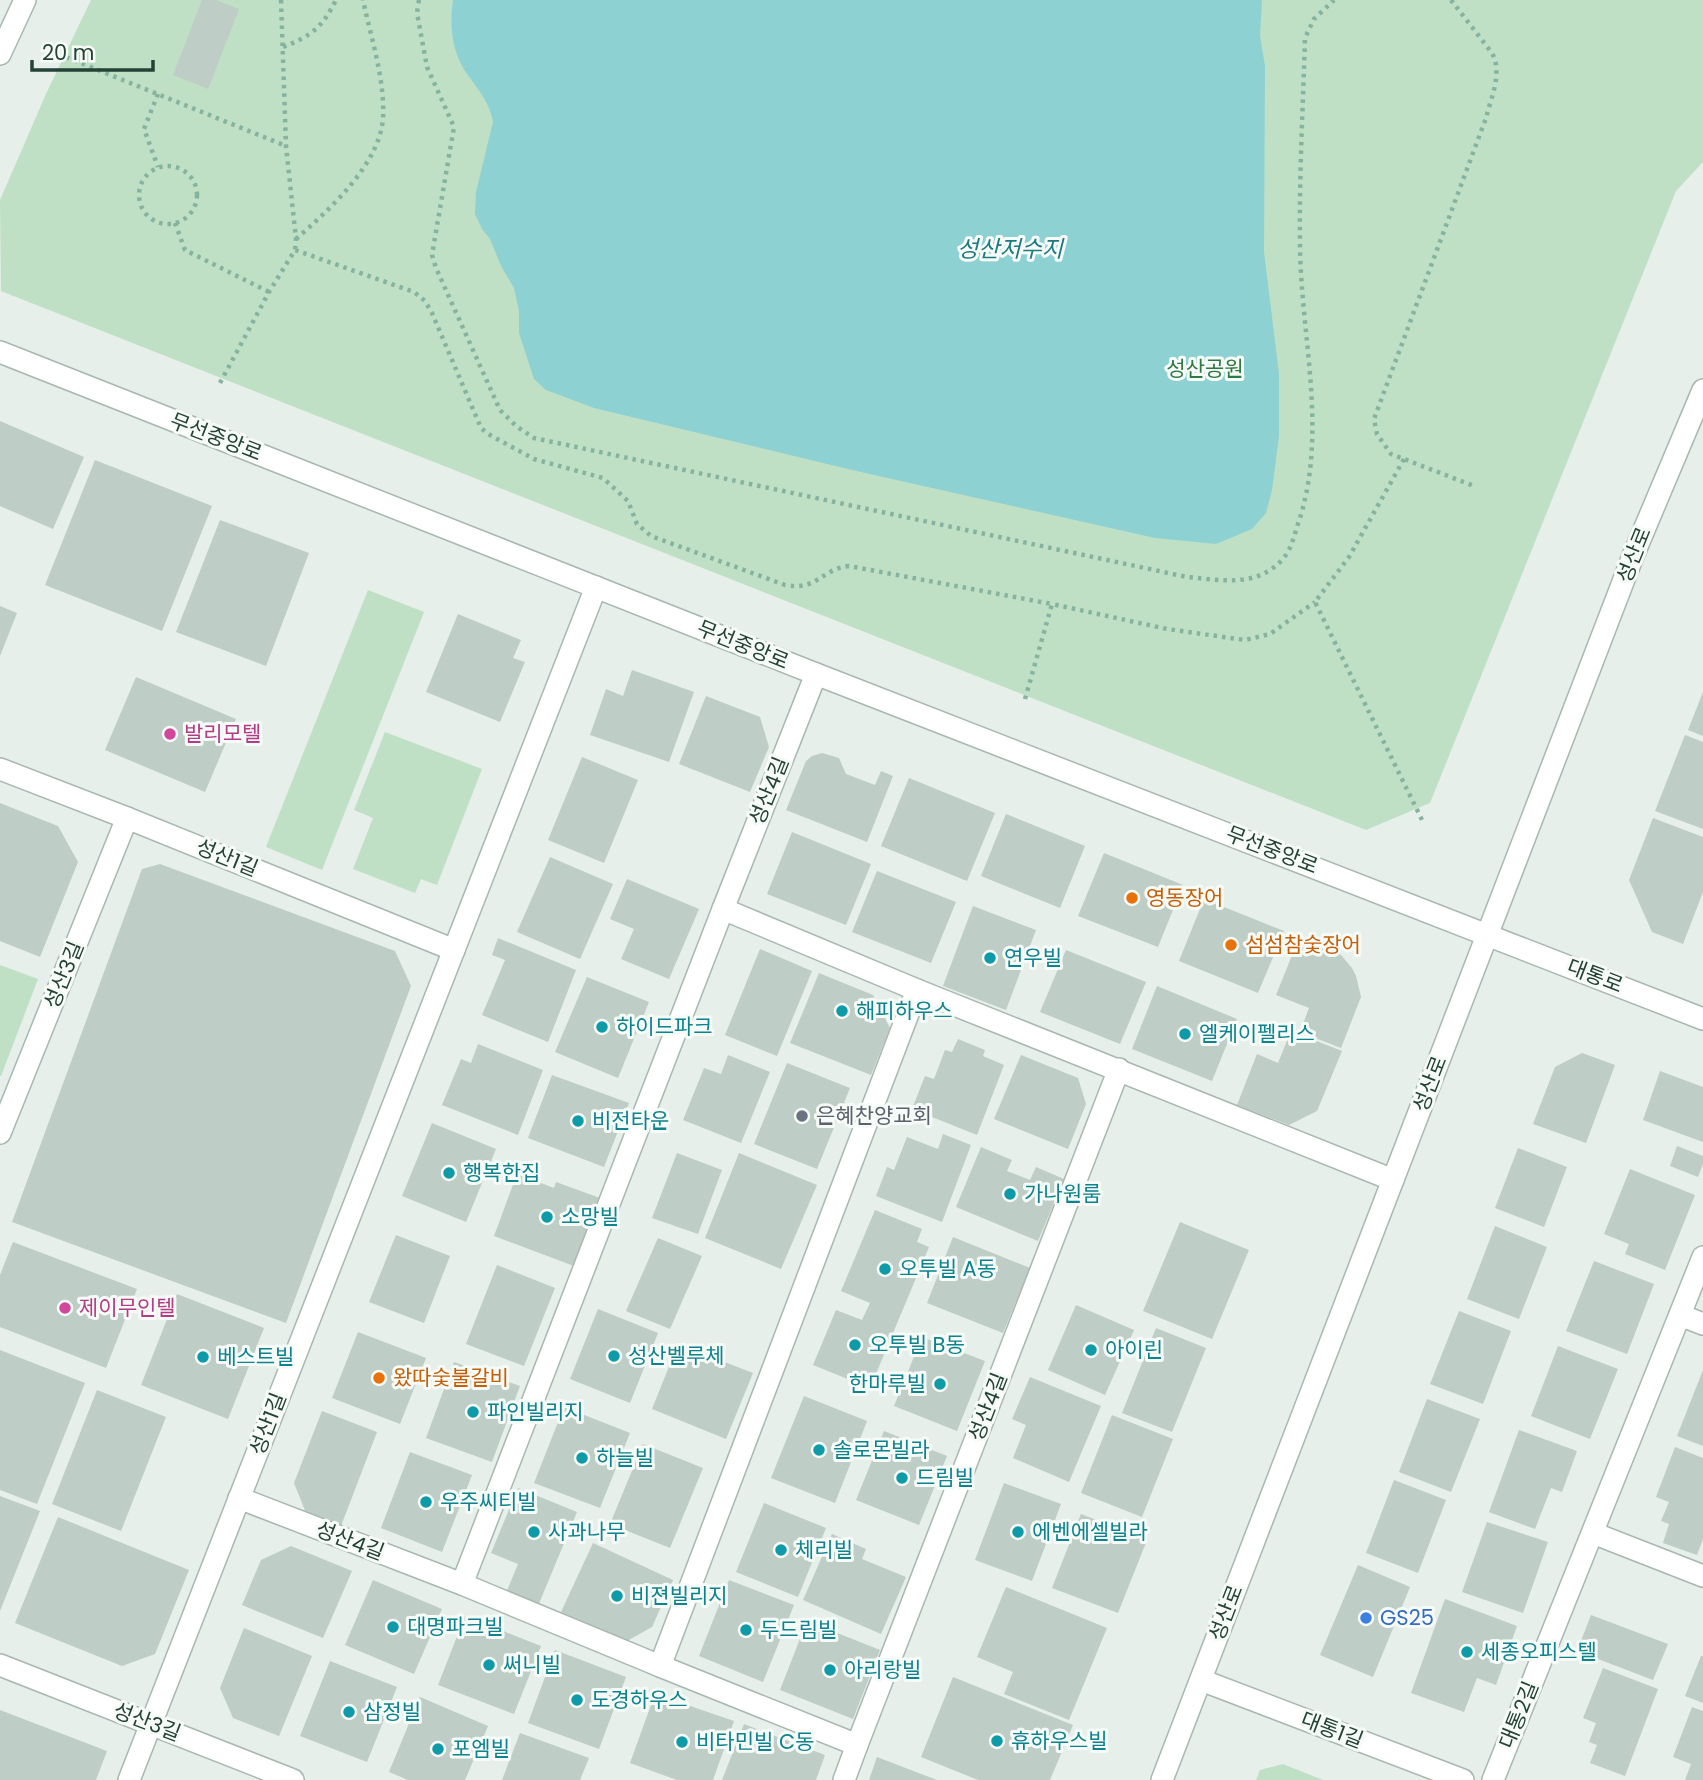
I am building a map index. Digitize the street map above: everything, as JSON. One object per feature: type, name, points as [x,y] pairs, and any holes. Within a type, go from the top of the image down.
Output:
[{"type":"street","points":[[0,54],[25,0]]},
{"type":"street","name":"무선중앙로","points":[[0,352],[816,674],[1488,934]]},
{"type":"street","name":"성산로","points":[[1162,1780],[1633,556],[1703,390]]},
{"type":"street","name":"성산1길","points":[[129,1780],[596,587]]},
{"type":"street","name":"성산4길","points":[[461,1584],[816,674]]},
{"type":"street","name":"성산1길","points":[[0,769],[454,950]]},
{"type":"street","name":"성산3길","points":[[0,1133],[127,818]]},
{"type":"street","points":[[723,909],[917,990],[1393,1180]]},
{"type":"street","name":"대통로","points":[[1488,934],[1703,1018]]},
{"type":"street","points":[[660,1666],[917,990]]},
{"type":"street","name":"성산4길","points":[[844,1780],[1119,1069]]},
{"type":"street","name":"대통2길","points":[[1493,1780],[1703,1257]]},
{"type":"street","points":[[1680,1315],[1703,1324]]},
{"type":"street","name":"성산4길","points":[[239,1498],[461,1584],[857,1745]]},
{"type":"street","points":[[1593,1532],[1703,1576]]},
{"type":"street","name":"성산3길","points":[[0,1665],[293,1780]]},
{"type":"street","name":"대통1길","points":[[1201,1679],[1463,1780]]},
{"type":"path","points":[[220,383],[268,292],[295,250],[286,146],[281,0]]},
{"type":"path","points":[[283,47],[314,32],[327,17],[336,0]]},
{"type":"path","points":[[296,239],[318,220],[356,177],[380,137],[383,119],[381,86],[363,0]]},
{"type":"path","points":[[419,0],[417,13],[427,67],[453,127],[432,255],[500,410],[516,426],[534,438],[1186,577],[1236,581],[1263,575],[1284,558],[1294,538],[1307,493],[1312,390],[1301,281],[1300,186],[1304,38],[1314,19],[1334,0]]},
{"type":"path","points":[[1451,0],[1492,53],[1498,68],[1486,118],[1374,413],[1375,429],[1391,454],[1474,486]]},
{"type":"path","points":[[66,57],[286,146]]},
{"type":"path","points":[[158,94],[144,130],[158,167]]},
{"type":"path","points":[[168,165],[186,171],[196,187],[194,207],[188,216],[175,223],[152,220],[141,205],[139,187],[150,172],[158,167],[168,165]]},
{"type":"path","points":[[175,223],[185,250],[268,292]]},
{"type":"path","points":[[295,250],[420,296],[432,313],[481,428],[488,435],[534,460],[603,478],[628,501],[637,524],[652,536],[785,586],[810,585],[838,567],[849,566],[1052,604],[1167,629],[1245,640],[1270,634],[1315,602],[1349,557],[1404,459]]},
{"type":"path","points":[[1315,602],[1423,822]]},
{"type":"path","points":[[1025,699],[1052,604]]},
{"type":"green space","name":"성산공원","points":[[91,0],[1703,0],[1703,162],[1676,191],[1430,803],[1366,830],[1,291],[0,200]]},
{"type":"green space","points":[[368,590],[424,612],[322,870],[266,847]]},
{"type":"green space","points":[[385,732],[482,769],[437,885],[421,879],[415,893],[353,869],[373,818],[354,810]]},
{"type":"green space","points":[[0,965],[38,979],[1,1076],[0,1076]]},
{"type":"green space","points":[[1283,1764],[1323,1780],[1256,1780],[1260,1770]]},
{"type":"water","name":"성산저수지","points":[[453,0],[1262,0],[1260,36],[1265,66],[1264,252],[1279,374],[1279,436],[1266,513],[1252,529],[1216,544],[1155,538],[852,470],[594,408],[546,390],[534,379],[519,333],[519,311],[514,288],[475,214],[476,192],[493,122],[487,104],[464,69],[456,51],[451,21]]},
{"type":"building","points":[[202,0],[216,0],[239,9],[208,89],[173,75]]},
{"type":"building","points":[[0,421],[84,457],[53,529],[0,506]]},
{"type":"building","points":[[95,460],[212,506],[162,631],[45,585]]},
{"type":"building","points":[[220,520],[309,553],[266,666],[176,632]]},
{"type":"building","points":[[0,606],[17,613],[0,656]]},
{"type":"building","points":[[458,614],[521,640],[513,658],[525,662],[500,722],[426,692]]},
{"type":"building","points":[[632,670],[694,692],[669,762],[590,735],[606,689],[623,696]]},
{"type":"building","name":"발리모텔","points":[[136,677],[236,719],[205,792],[105,750]]},
{"type":"building","points":[[1703,692],[1703,736],[1688,730]]},
{"type":"building","points":[[706,696],[760,717],[769,747],[750,792],[679,764]]},
{"type":"building","points":[[1685,735],[1703,742],[1703,829],[1655,811]]},
{"type":"building","points":[[822,753],[839,758],[846,774],[875,785],[881,771],[893,776],[867,842],[786,810],[806,761]]},
{"type":"building","points":[[582,757],[638,780],[604,863],[548,840]]},
{"type":"building","points":[[909,778],[995,813],[967,881],[881,846]]},
{"type":"building","points":[[0,803],[58,826],[78,862],[40,957],[0,941]]},
{"type":"building","points":[[1006,814],[1085,846],[1060,908],[981,876]]},
{"type":"building","points":[[1653,818],[1703,837],[1703,892],[1683,944],[1652,932],[1629,880]]},
{"type":"building","points":[[792,832],[871,864],[846,925],[767,894]]},
{"type":"building","points":[[1104,853],[1183,885],[1158,947],[1078,916]]},
{"type":"building","points":[[550,857],[613,884],[580,959],[517,932]]},
{"type":"building","points":[[160,864],[395,951],[411,986],[286,1323],[12,1222],[142,869]]},
{"type":"building","points":[[877,871],[956,902],[931,963],[852,932]]},
{"type":"building","points":[[627,879],[699,909],[669,979],[621,959],[634,929],[610,919]]},
{"type":"building","points":[[1204,899],[1284,931],[1258,993],[1179,961]]},
{"type":"building","name":"연우빌","points":[[973,906],[1036,930],[1006,1010],[943,986]]},
{"type":"building","points":[[498,938],[576,970],[548,1042],[482,1015],[505,960],[492,955]]},
{"type":"building","points":[[1299,938],[1340,954],[1356,976],[1361,997],[1341,1048],[1300,1032],[1309,1008],[1276,995]]},
{"type":"building","points":[[760,949],[812,971],[777,1056],[725,1035]]},
{"type":"building","points":[[1066,950],[1146,982],[1120,1044],[1040,1012]]},
{"type":"building","name":"해피하우스","points":[[819,973],[873,995],[890,1028],[871,1075],[790,1043]]},
{"type":"building","name":"하이드파크","points":[[587,977],[649,1002],[618,1078],[555,1052]]},
{"type":"building","name":"엘케이펠리스","points":[[1157,986],[1237,1019],[1212,1081],[1132,1049]]},
{"type":"building","points":[[1291,1031],[1342,1051],[1317,1111],[1289,1125],[1237,1105],[1257,1054],[1278,1063]]},
{"type":"building","points":[[958,1039],[985,1050],[983,1056],[1004,1065],[977,1135],[912,1109],[925,1076],[934,1079],[945,1050],[952,1052]]},
{"type":"building","points":[[478,1044],[543,1070],[518,1135],[442,1105],[461,1059],[471,1063]]},
{"type":"building","points":[[1582,1053],[1615,1065],[1586,1143],[1533,1124],[1555,1067]]},
{"type":"building","points":[[728,1055],[770,1072],[741,1143],[683,1120],[704,1068],[721,1074]]},
{"type":"building","points":[[1021,1055],[1078,1078],[1086,1104],[1068,1149],[994,1119]]},
{"type":"building","name":"은혜찬양교회","points":[[787,1063],[850,1088],[817,1169],[754,1144]]},
{"type":"building","points":[[1660,1071],[1703,1087],[1703,1142],[1643,1120]]},
{"type":"building","name":"비전타운","points":[[552,1075],[629,1103],[604,1167],[528,1138]]},
{"type":"building","name":"행복한집","points":[[432,1123],[496,1149],[466,1222],[402,1196]]},
{"type":"building","points":[[943,1134],[971,1145],[942,1222],[876,1196],[887,1167],[894,1170],[907,1137],[938,1149]]},
{"type":"building","points":[[1677,1146],[1703,1156],[1698,1177],[1670,1166]]},
{"type":"building","name":"가나원룸","points":[[981,1147],[1012,1160],[1007,1171],[1030,1180],[1036,1167],[1064,1179],[1038,1241],[956,1207]]},
{"type":"building","points":[[1518,1148],[1567,1167],[1544,1227],[1495,1208]]},
{"type":"building","points":[[677,1153],[722,1170],[698,1234],[652,1218]]},
{"type":"building","points":[[739,1153],[817,1185],[781,1269],[705,1238]]},
{"type":"building","points":[[1630,1169],[1695,1195],[1665,1270],[1625,1254],[1629,1244],[1604,1234]]},
{"type":"building","name":"소망빌","points":[[517,1174],[554,1188],[556,1182],[600,1198],[574,1266],[494,1236]]},
{"type":"building","points":[[875,1210],[922,1229],[917,1242],[929,1247],[870,1388],[813,1365],[836,1310],[862,1320],[870,1303],[841,1291]]},
{"type":"building","points":[[1180,1222],[1249,1250],[1212,1339],[1143,1311]]},
{"type":"building","points":[[1495,1226],[1547,1247],[1519,1319],[1467,1299]]},
{"type":"building","points":[[396,1235],[450,1256],[424,1323],[369,1302]]},
{"type":"building","points":[[953,1237],[1030,1268],[1003,1333],[927,1303]]},
{"type":"building","points":[[658,1238],[702,1256],[670,1329],[626,1311]]},
{"type":"building","name":"제이무인텔","points":[[13,1242],[137,1289],[106,1368],[0,1327],[0,1275]]},
{"type":"building","points":[[1594,1261],[1654,1284],[1627,1354],[1566,1331]]},
{"type":"building","points":[[497,1265],[555,1288],[524,1366],[466,1344]]},
{"type":"building","name":"베스트빌","points":[[177,1294],[264,1328],[228,1419],[141,1385]]},
{"type":"building","name":"아이린","points":[[1076,1305],[1134,1330],[1105,1395],[1048,1370]]},
{"type":"building","name":"성산벨루체","points":[[598,1309],[658,1333],[630,1403],[570,1379]]},
{"type":"building","points":[[1459,1311],[1511,1331],[1483,1404],[1430,1384]]},
{"type":"building","points":[[1156,1328],[1206,1348],[1172,1432],[1122,1413]]},
{"type":"building","points":[[358,1332],[426,1358],[400,1424],[332,1398]]},
{"type":"building","name":"한마루빌","points":[[922,1337],[985,1361],[957,1431],[894,1406]]},
{"type":"building","points":[[678,1344],[753,1373],[726,1439],[652,1409]]},
{"type":"building","points":[[1558,1346],[1618,1369],[1590,1439],[1531,1416]]},
{"type":"building","points":[[0,1350],[85,1383],[37,1504],[0,1490]]},
{"type":"building","name":"파인빌리지","points":[[454,1362],[520,1386],[492,1462],[426,1438]]},
{"type":"building","points":[[1703,1370],[1703,1446],[1677,1436]]},
{"type":"building","points":[[1030,1377],[1101,1406],[1069,1482],[1013,1458],[1026,1425],[1012,1419]]},
{"type":"building","points":[[97,1390],[166,1417],[121,1531],[52,1504]]},
{"type":"building","name":"솔로몬빌라","points":[[804,1396],[867,1421],[835,1503],[771,1478]]},
{"type":"building","points":[[1427,1399],[1480,1419],[1451,1492],[1399,1472]]},
{"type":"building","name":"하늘빌","points":[[564,1407],[630,1433],[600,1508],[534,1483]]},
{"type":"building","points":[[322,1411],[377,1432],[341,1526],[306,1513],[294,1483]]},
{"type":"building","points":[[1112,1415],[1173,1439],[1142,1517],[1081,1493]]},
{"type":"building","points":[[1519,1430],[1577,1451],[1562,1492],[1551,1488],[1535,1529],[1489,1512]]},
{"type":"building","name":"드림빌","points":[[884,1431],[947,1456],[919,1525],[856,1500]]},
{"type":"building","points":[[643,1444],[703,1468],[670,1548],[610,1524]]},
{"type":"building","points":[[1675,1447],[1703,1458],[1703,1539],[1697,1555],[1663,1543],[1669,1524],[1661,1521],[1669,1502],[1656,1497]]},
{"type":"building","name":"우주씨티빌","points":[[410,1452],[472,1475],[442,1552],[381,1528]]},
{"type":"building","points":[[1394,1480],[1446,1500],[1418,1573],[1366,1553]]},
{"type":"building","name":"에벤에셀빌라","points":[[1004,1483],[1061,1504],[1032,1581],[975,1560]]},
{"type":"building","name":"사과나무","points":[[518,1488],[577,1512],[538,1606],[506,1593],[518,1564],[491,1553]]},
{"type":"building","points":[[0,1496],[40,1511],[0,1611]]},
{"type":"building","name":"체리빌","points":[[764,1503],[826,1528],[798,1597],[736,1572]]},
{"type":"building","points":[[1081,1514],[1147,1540],[1118,1613],[1052,1588]]},
{"type":"building","points":[[58,1517],[189,1570],[155,1654],[122,1666],[15,1623]]},
{"type":"building","points":[[1487,1522],[1548,1542],[1523,1613],[1462,1592]]},
{"type":"building","points":[[832,1534],[866,1549],[862,1559],[906,1577],[881,1634],[803,1600]]},
{"type":"building","name":"비젼빌리지","points":[[593,1543],[673,1580],[652,1627],[627,1641],[561,1612]]},
{"type":"building","points":[[291,1546],[352,1571],[323,1638],[242,1605],[261,1560]]},
{"type":"building","points":[[1358,1565],[1410,1587],[1373,1677],[1320,1655]]},
{"type":"building","name":"대명파크빌","points":[[373,1580],[442,1609],[414,1674],[345,1645]]},
{"type":"building","name":"두드림빌","points":[[729,1580],[794,1605],[763,1682],[699,1656]]},
{"type":"building","points":[[1006,1587],[1107,1628],[1069,1720],[1004,1694],[1013,1672],[977,1657]]},
{"type":"building","name":"세종오피스텔","points":[[1445,1599],[1517,1626],[1496,1685],[1477,1678],[1464,1712],[1411,1693]]},
{"type":"building","points":[[1591,1615],[1668,1644],[1653,1680],[1577,1651]]},
{"type":"building","name":"써니빌","points":[[465,1616],[541,1646],[514,1714],[438,1685]]},
{"type":"building","name":"아리랑빌","points":[[807,1621],[880,1650],[853,1719],[780,1690]]},
{"type":"building","points":[[244,1628],[312,1656],[279,1736],[233,1718],[220,1688]]},
{"type":"building","name":"도경하우스","points":[[555,1650],[626,1677],[599,1749],[528,1723]]},
{"type":"building","points":[[1703,1656],[1703,1703],[1685,1696]]},
{"type":"building","name":"삼정빌","points":[[330,1661],[397,1687],[367,1762],[300,1736]]},
{"type":"building","points":[[1603,1668],[1658,1689],[1625,1776],[1590,1763],[1597,1745],[1589,1742],[1596,1723],[1583,1718]]},
{"type":"building","name":"휴하우스빌","points":[[953,1677],[1073,1725],[1050,1780],[978,1780],[921,1757]]},
{"type":"building","name":"비타민빌 C동","points":[[655,1694],[734,1721],[713,1780],[677,1780],[630,1763]]},
{"type":"building","name":"포엠빌","points":[[420,1697],[488,1726],[465,1780],[408,1780],[389,1772]]},
{"type":"building","points":[[1692,1707],[1703,1711],[1703,1780],[1685,1780],[1691,1764],[1673,1757]]},
{"type":"building","points":[[0,1710],[107,1751],[96,1780],[0,1780]]},
{"type":"building","points":[[744,1724],[825,1755],[816,1780],[722,1780]]},
{"type":"building","points":[[520,1733],[589,1758],[580,1780],[502,1780]]},
{"type":"building","points":[[877,1757],[937,1780],[869,1780]]},
{"type":"place","name":"발리모텔","points":[[170,734]]},
{"type":"place","name":"영동장어","points":[[1132,898]]},
{"type":"place","name":"섬섬참숯장어","points":[[1231,945]]},
{"type":"place","name":"연우빌","points":[[990,958]]},
{"type":"place","name":"해피하우스","points":[[842,1011]]},
{"type":"place","name":"하이드파크","points":[[602,1027]]},
{"type":"place","name":"엘케이펠리스","points":[[1185,1034]]},
{"type":"place","name":"은혜찬양교회","points":[[802,1116]]},
{"type":"place","name":"비전타운","points":[[578,1121]]},
{"type":"place","name":"행복한집","points":[[449,1173]]},
{"type":"place","name":"가나원룸","points":[[1010,1194]]},
{"type":"place","name":"소망빌","points":[[547,1217]]},
{"type":"place","name":"오투빌 A동","points":[[885,1269]]},
{"type":"place","name":"제이무인텔","points":[[65,1308]]},
{"type":"place","name":"오투빌 B동","points":[[855,1345]]},
{"type":"place","name":"아이린","points":[[1091,1350]]},
{"type":"place","name":"성산벨루체","points":[[614,1356]]},
{"type":"place","name":"베스트빌","points":[[203,1357]]},
{"type":"place","name":"왔따숯불갈비","points":[[379,1378]]},
{"type":"place","name":"한마루빌","points":[[940,1384]]},
{"type":"place","name":"파인빌리지","points":[[473,1412]]},
{"type":"place","name":"솔로몬빌라","points":[[819,1450]]},
{"type":"place","name":"하늘빌","points":[[582,1458]]},
{"type":"place","name":"드림빌","points":[[902,1478]]},
{"type":"place","name":"우주씨티빌","points":[[426,1502]]},
{"type":"place","name":"사과나무","points":[[534,1532]]},
{"type":"place","name":"에벤에셀빌라","points":[[1018,1532]]},
{"type":"place","name":"체리빌","points":[[781,1550]]},
{"type":"place","name":"비젼빌리지","points":[[617,1596]]},
{"type":"place","name":"GS25","points":[[1366,1618]]},
{"type":"place","name":"대명파크빌","points":[[393,1627]]},
{"type":"place","name":"두드림빌","points":[[746,1630]]},
{"type":"place","name":"세종오피스텔","points":[[1467,1652]]},
{"type":"place","name":"써니빌","points":[[489,1665]]},
{"type":"place","name":"아리랑빌","points":[[830,1670]]},
{"type":"place","name":"도경하우스","points":[[577,1700]]},
{"type":"place","name":"삼정빌","points":[[349,1712]]},
{"type":"place","name":"휴하우스빌","points":[[997,1741]]},
{"type":"place","name":"비타민빌 C동","points":[[682,1742]]},
{"type":"place","name":"포엠빌","points":[[438,1749]]}]
